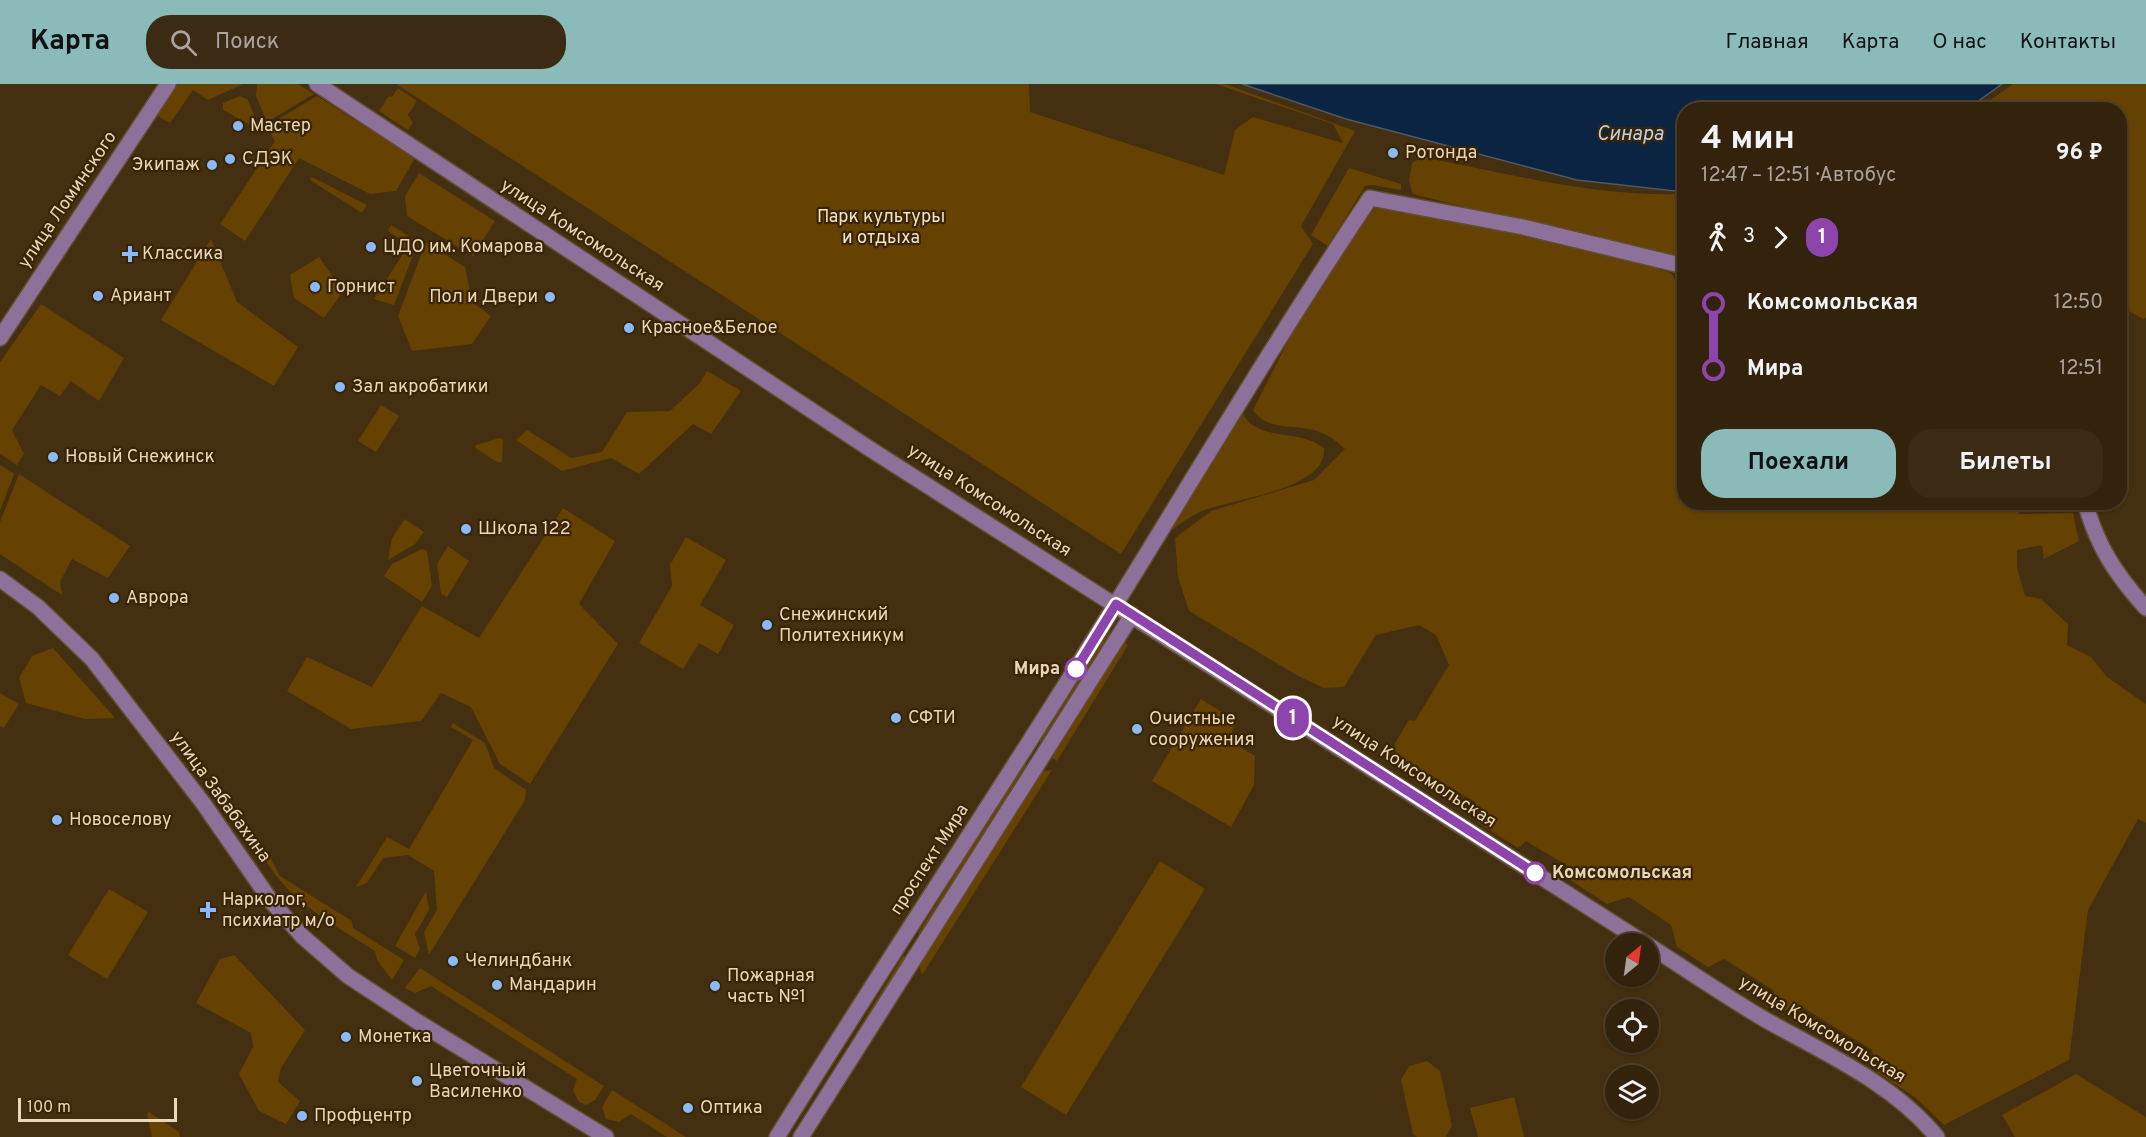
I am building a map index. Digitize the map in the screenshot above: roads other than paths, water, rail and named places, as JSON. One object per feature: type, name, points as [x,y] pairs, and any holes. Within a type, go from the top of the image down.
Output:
[{"type":"street","name":"улица Ломинского","points":[[0,338],[168,84]]},
{"type":"street","name":"улица Комсомольская","points":[[317,84],[861,442],[1630,933]]},
{"type":"street","name":"проспект Мира","points":[[777,1137],[903,935],[1026,748],[1289,322],[1370,198],[1523,227],[1677,264]]},
{"type":"street","points":[[2088,510],[2102,549],[2118,577],[2146,608]]},
{"type":"street","name":"улица Забабахина","points":[[0,579],[38,607],[92,659],[202,803],[271,901],[302,936],[348,976],[606,1137]]},
{"type":"street","points":[[801,1137],[1132,615]]},
{"type":"street","points":[[1026,748],[1042,758]]},
{"type":"street","points":[[903,935],[922,946]]},
{"type":"street","name":"улица Комсомольская","points":[[1659,952],[1756,1014],[1891,1092],[1921,1117],[1937,1137]]},
{"type":"street","points":[[832,1048],[850,1059]]},
{"type":"water","name":"Синара","points":[[1242,84],[2002,84],[1977,102],[1677,102],[1677,191],[1577,180],[1346,119]]},
{"type":"place","name":"Мастер","points":[[238,126]]},
{"type":"place","name":"Ротонда","points":[[1393,153]]},
{"type":"place","name":"СДЭК","points":[[230,159]]},
{"type":"place","name":"Экипаж","points":[[212,165]]},
{"type":"place","name":"ЦДО им. Комарова","points":[[371,247]]},
{"type":"place","name":"Классика","points":[[130,254]]},
{"type":"place","name":"Горнист","points":[[315,287]]},
{"type":"place","name":"Ариант","points":[[98,296]]},
{"type":"place","name":"Пол и Двери","points":[[550,297]]},
{"type":"place","name":"Красное&Белое","points":[[629,328]]},
{"type":"place","name":"Зал акробатики","points":[[340,387]]},
{"type":"place","name":"Новый Снежинск","points":[[53,457]]},
{"type":"place","name":"Школа 122","points":[[466,529]]},
{"type":"place","name":"Аврора","points":[[114,598]]},
{"type":"place","name":"Снежинский Политехникум","points":[[767,625]]},
{"type":"place","name":"Мира","points":[[1076,669]]},
{"type":"place","name":"СФТИ","points":[[896,718]]},
{"type":"place","name":"Очистные сооружения","points":[[1137,729]]},
{"type":"place","name":"Новоселову","points":[[57,820]]},
{"type":"place","name":"Комсомольская","points":[[1535,873]]},
{"type":"place","name":"Нарколог, психиатр м/о","points":[[208,910]]},
{"type":"place","name":"Челиндбанк","points":[[453,961]]},
{"type":"place","name":"Мандарин","points":[[497,985]]},
{"type":"place","name":"Пожарная часть №1","points":[[715,986]]},
{"type":"place","name":"Монетка","points":[[346,1037]]},
{"type":"place","name":"Цветочный Василенко","points":[[417,1081]]},
{"type":"place","name":"Оптика","points":[[688,1108]]},
{"type":"place","name":"Профцентр","points":[[302,1116]]},
{"type":"park label","name":"Парк культуры и отдыха","points":[[881,227]]}]
